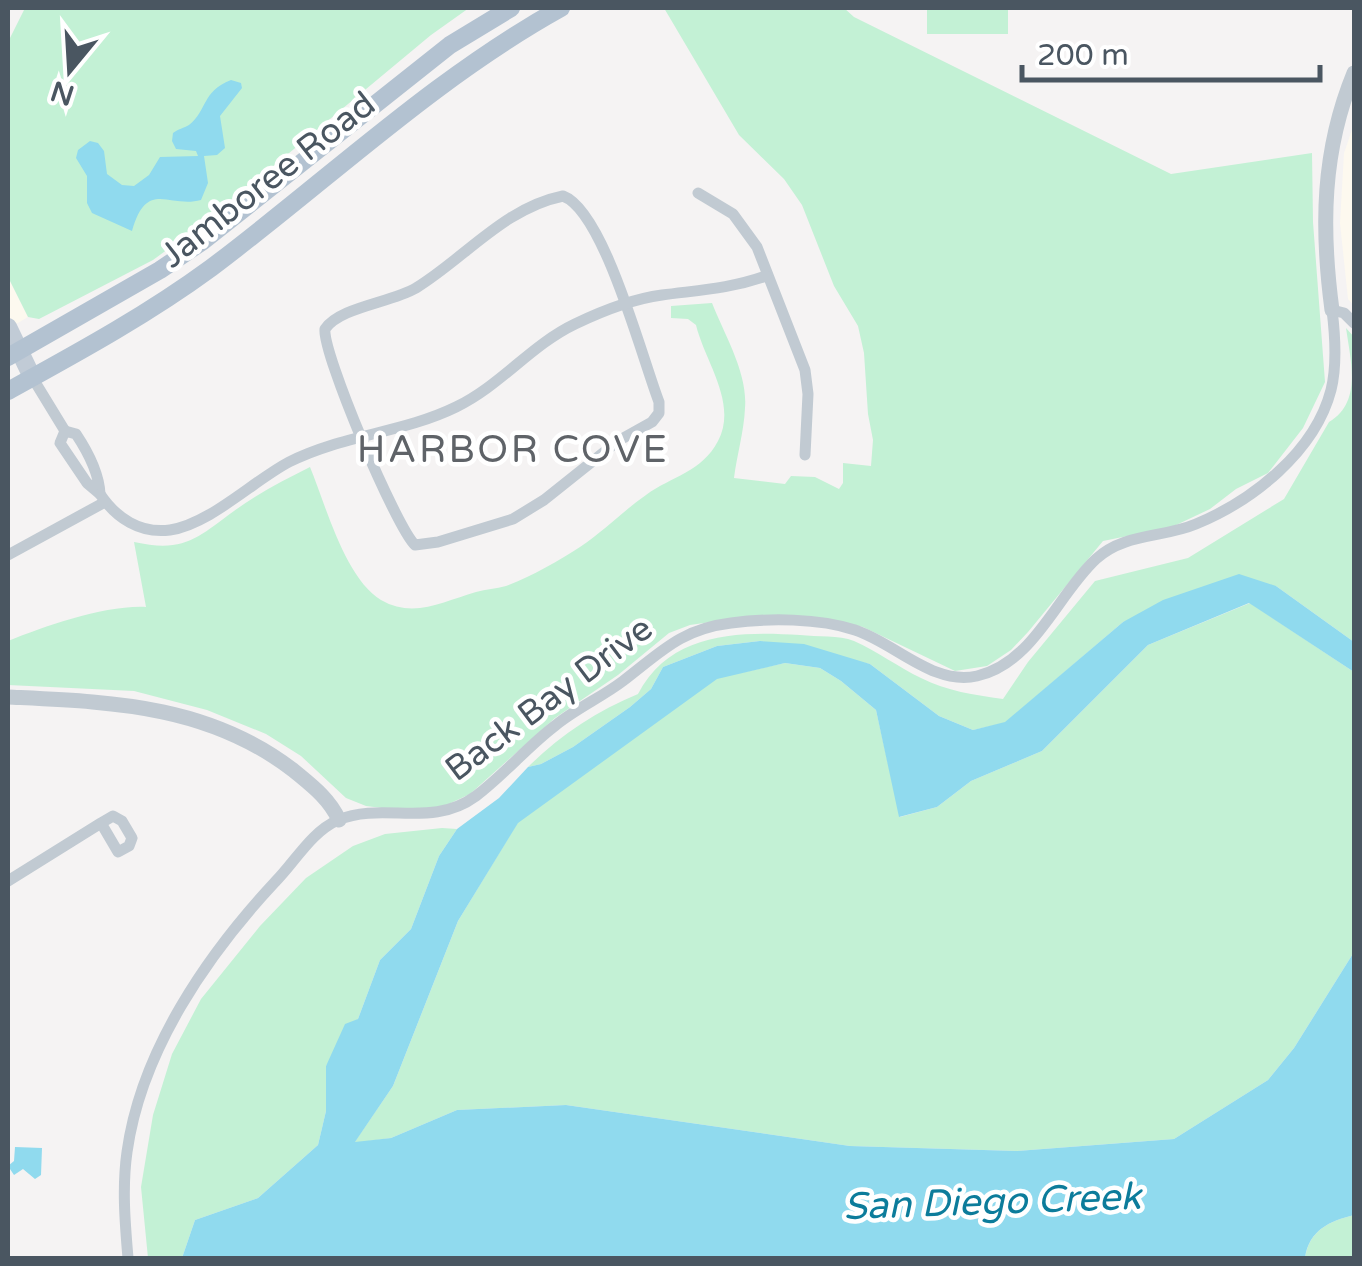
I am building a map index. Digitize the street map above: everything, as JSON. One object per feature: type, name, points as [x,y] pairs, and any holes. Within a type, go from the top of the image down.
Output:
[{"type":"main road","name":"Jamboree Road","points":[[13,353],[160,270],[203,241],[450,45],[511,8]]},
{"type":"main road","name":"Jamboree Road","points":[[8,391],[160,304],[450,78],[510,36],[561,8]]},
{"type":"main road","points":[[8,327],[13,353],[32,378]]},
{"type":"street","name":"Back Bay Drive","points":[[339,820],[366,815],[426,815],[464,804],[555,725],[626,679],[671,642],[715,626],[752,622],[840,626],[869,636],[946,675],[966,678],[998,668],[1023,650],[1098,558],[1136,538],[1195,524],[1254,490],[1278,472],[1308,434],[1330,392],[1334,367],[1325,256],[1328,159],[1342,101],[1354,73]]},
{"type":"street","points":[[698,193],[733,214],[748,230],[805,370],[805,455]]},
{"type":"street","points":[[562,196],[580,207],[603,244],[659,402],[659,413],[652,422],[618,441],[555,492],[513,519],[438,542],[415,544],[402,528],[362,436],[323,340],[324,329],[332,319],[384,303],[415,288],[528,208],[562,196]]},
{"type":"street","points":[[32,378],[65,431],[76,434],[87,483],[116,514],[138,527],[170,530],[201,518],[289,463],[455,408],[489,387],[558,333],[624,304],[663,295],[729,288],[766,276]]},
{"type":"street","points":[[1332,310],[1344,313],[1354,323]]},
{"type":"street","points":[[65,431],[60,443],[68,459],[82,461]]},
{"type":"street","points":[[8,555],[103,498]]},
{"type":"street","points":[[8,697],[142,705],[214,726],[242,738],[301,776],[332,805],[339,820],[310,842],[250,910],[165,1036],[129,1139],[124,1195],[128,1258]]},
{"type":"street","points":[[8,708],[58,699]]},
{"type":"street","points":[[8,881],[101,823]]},
{"type":"shaded area","points":[[1354,124],[1354,306],[1348,299],[1340,223],[1344,153]]},
{"type":"shaded area","points":[[8,277],[28,317],[8,329]]},
{"type":"green space","points":[[25,8],[469,8],[431,35],[216,214],[153,260],[39,319],[28,317],[8,277],[8,42]]},
{"type":"green space","points":[[664,8],[844,8],[854,17],[1171,174],[1312,153],[1325,382],[1303,428],[1268,473],[1236,489],[1210,509],[1172,527],[1103,541],[1028,632],[1011,650],[987,666],[955,671],[863,627],[828,619],[745,617],[690,625],[669,633],[618,675],[555,718],[470,794],[438,809],[390,809],[346,798],[301,756],[266,734],[207,710],[134,691],[8,685],[8,641],[94,613],[146,607],[134,542],[166,546],[189,541],[261,493],[310,467],[347,559],[368,590],[393,605],[417,608],[441,603],[506,586],[554,563],[589,541],[646,495],[695,467],[718,441],[724,412],[718,383],[696,325],[688,319],[671,318],[671,306],[712,303],[734,354],[743,381],[745,408],[734,478],[785,484],[791,476],[815,477],[839,489],[843,483],[843,463],[871,466],[873,440],[858,326],[834,286],[802,205],[784,179],[739,135]]},
{"type":"green space","points":[[927,8],[1008,8],[1008,34],[927,34]]},
{"type":"green space","points":[[1346,328],[1354,337],[1354,642],[1276,586],[1123,622],[1005,723],[973,730],[939,716],[870,664],[760,641],[717,646],[663,667],[651,689],[630,707],[573,747],[528,767],[580,725],[638,694],[668,658],[687,647],[730,636],[777,634],[848,639],[931,682],[1003,699],[1028,662],[1095,581],[1188,558],[1284,499],[1350,393]]},
{"type":"green space","points":[[1250,603],[1354,672],[1354,952],[1294,1048],[1268,1080],[1174,1139],[1017,1151],[850,1146],[566,1105],[457,1110],[391,1138],[354,1143],[393,1086],[458,921],[518,822],[717,678],[785,663],[820,668],[841,681],[876,710],[900,817],[937,807],[971,781],[1042,751],[1148,645]]},
{"type":"green space","points":[[457,829],[439,856],[411,929],[380,960],[358,1019],[326,1066],[326,1111],[318,1145],[258,1198],[195,1220],[182,1258],[148,1258],[141,1187],[153,1115],[172,1054],[201,999],[260,926],[306,878],[353,846],[385,834]]},
{"type":"green space","points":[[1354,1215],[1354,1258],[1305,1258],[1311,1240],[1322,1228]]},
{"type":"water","points":[[231,80],[241,83],[242,88],[220,116],[225,148],[217,155],[204,156],[208,183],[201,200],[152,200],[138,215],[132,231],[92,213],[87,203],[87,176],[76,158],[78,150],[90,141],[98,143],[104,151],[107,174],[122,185],[134,186],[149,175],[160,157],[198,156],[196,151],[176,149],[173,133],[189,125],[214,90]]},
{"type":"water","name":"San Diego Creek","points":[[1239,574],[1276,586],[1354,642],[1354,672],[1249,603],[1148,645],[1042,751],[971,781],[937,807],[899,817],[876,710],[841,681],[820,668],[785,663],[717,679],[518,823],[458,921],[393,1086],[355,1142],[391,1138],[457,1110],[566,1105],[850,1146],[1017,1151],[1174,1139],[1268,1080],[1294,1048],[1354,952],[1354,1215],[1322,1228],[1311,1240],[1305,1258],[182,1258],[195,1220],[258,1198],[318,1145],[326,1111],[326,1066],[345,1024],[358,1019],[380,960],[411,929],[439,856],[457,829],[499,798],[528,767],[573,747],[630,707],[651,689],[663,667],[717,646],[760,641],[804,644],[870,664],[939,716],[973,730],[1005,722],[1123,622],[1163,600]]},
{"type":"water","points":[[15,1147],[42,1148],[41,1175],[35,1179],[23,1169],[14,1175],[8,1166],[14,1161]]},
{"type":"district","name":"HARBOR COVE","points":[[513,450]]}]
